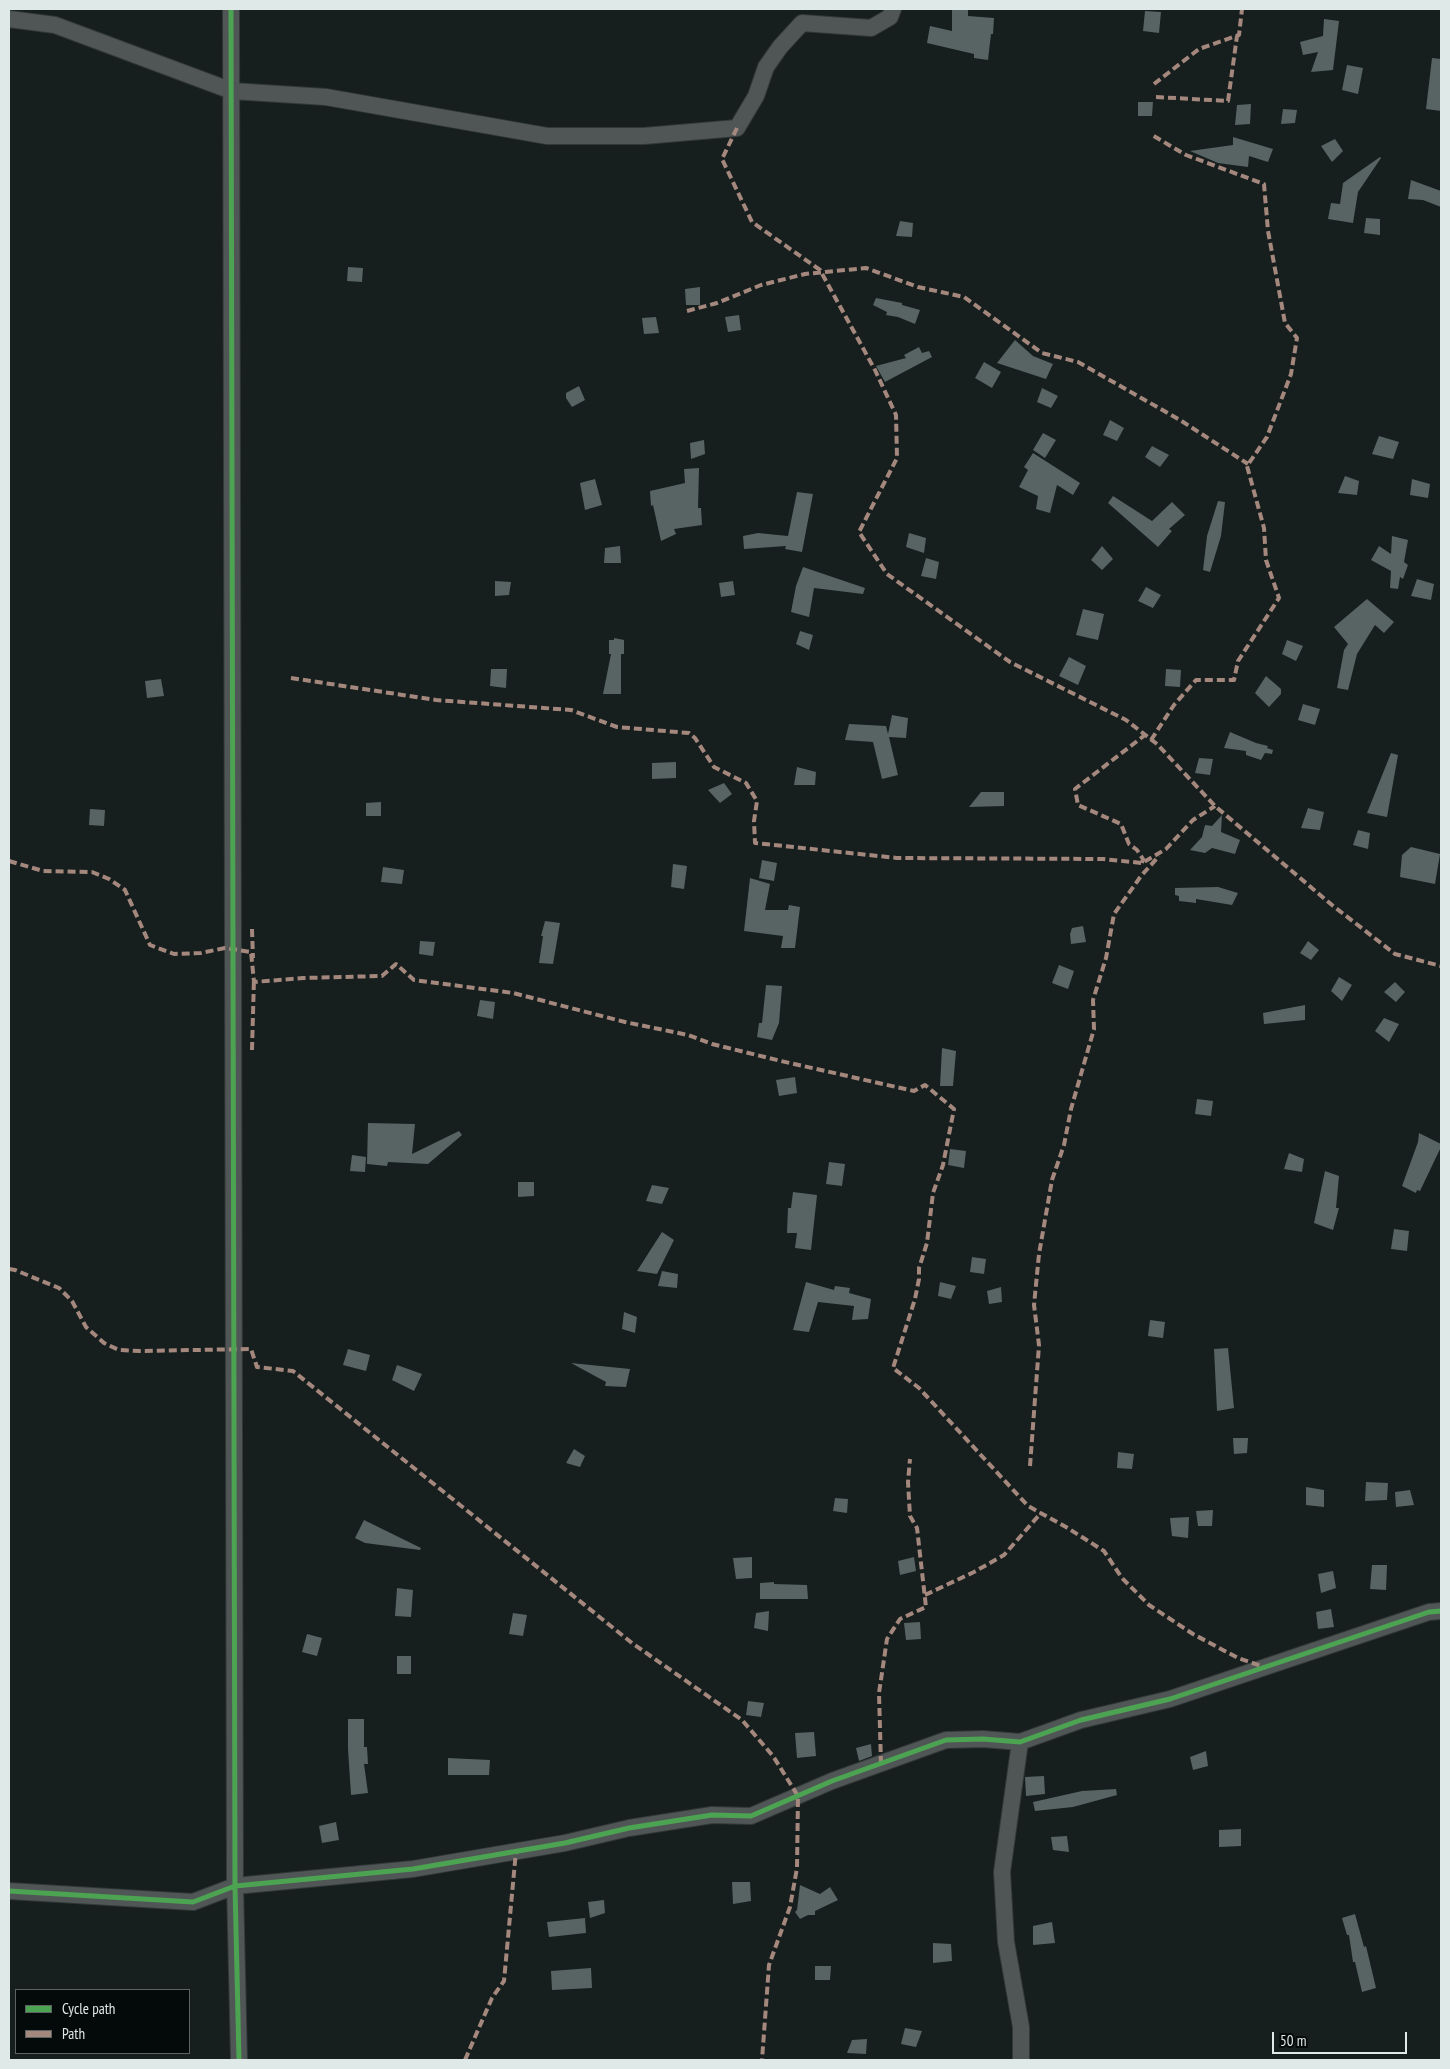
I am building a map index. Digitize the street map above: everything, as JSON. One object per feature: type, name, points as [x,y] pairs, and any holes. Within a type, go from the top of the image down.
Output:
[{"type":"street","points":[[231,9],[235,1886],[239,2060]]},
{"type":"street","points":[[9,19],[56,25],[232,91],[326,97],[547,136],[644,136],[736,128],[756,96],[766,67],[780,46],[802,23],[871,28],[890,17],[893,9]]},
{"type":"street","points":[[9,1891],[194,1902],[235,1886],[412,1869],[565,1843],[629,1828],[712,1815],[751,1816],[832,1782],[946,1740],[983,1739],[1020,1742],[1081,1720],[1170,1699],[1429,1612],[1441,1611]]},
{"type":"street","points":[[1020,1742],[1002,1872],[1006,1942],[1021,2026],[1021,2060]]},
{"type":"building","points":[[952,9],[968,9],[968,16],[994,18],[988,60],[974,58],[974,54],[927,43],[930,26],[952,31]]},
{"type":"building","points":[[1145,11],[1161,12],[1159,33],[1143,31]]},
{"type":"building","points":[[1324,19],[1339,21],[1333,70],[1311,72],[1318,52],[1303,55],[1300,42],[1323,36]]},
{"type":"building","points":[[1432,58],[1441,59],[1441,111],[1426,109]]},
{"type":"building","points":[[1347,65],[1363,68],[1358,94],[1342,90]]},
{"type":"building","points":[[1138,102],[1153,102],[1152,116],[1138,116]]},
{"type":"building","points":[[1251,104],[1250,124],[1235,125],[1237,105]]},
{"type":"building","points":[[1283,109],[1297,110],[1295,123],[1281,124]]},
{"type":"building","points":[[1233,137],[1273,149],[1268,162],[1249,156],[1248,167],[1218,163],[1190,151],[1233,145]]},
{"type":"building","points":[[1335,139],[1343,151],[1332,162],[1321,146]]},
{"type":"building","points":[[1380,157],[1358,192],[1353,223],[1328,219],[1331,203],[1340,204],[1343,183]]},
{"type":"building","points":[[1411,180],[1441,191],[1441,207],[1423,200],[1408,199]]},
{"type":"building","points":[[1366,218],[1380,219],[1380,235],[1364,233]]},
{"type":"building","points":[[900,221],[913,223],[912,237],[896,236]]},
{"type":"building","points":[[348,267],[363,268],[362,282],[347,281]]},
{"type":"building","points":[[700,287],[700,305],[686,305],[685,289]]},
{"type":"building","points":[[876,298],[902,303],[902,305],[920,310],[915,324],[898,317],[886,315],[887,312],[873,305]]},
{"type":"building","points":[[739,315],[741,330],[728,332],[725,317]]},
{"type":"building","points":[[656,317],[659,333],[644,334],[642,318]]},
{"type":"building","points":[[1015,340],[1033,356],[1053,364],[1046,379],[997,363]]},
{"type":"building","points":[[919,347],[922,353],[929,351],[932,357],[885,382],[876,366],[906,358],[904,355]]},
{"type":"building","points":[[984,362],[1001,372],[992,388],[975,378]]},
{"type":"building","points":[[579,386],[585,400],[572,407],[566,398],[566,393]]},
{"type":"building","points":[[1042,388],[1058,396],[1051,408],[1037,402]]},
{"type":"building","points":[[1110,420],[1124,428],[1117,441],[1103,435]]},
{"type":"building","points":[[1043,433],[1056,440],[1045,458],[1033,450]]},
{"type":"building","points":[[1379,436],[1399,442],[1393,459],[1372,454]]},
{"type":"building","points":[[704,440],[705,454],[691,459],[690,443]]},
{"type":"building","points":[[1152,446],[1169,455],[1160,467],[1145,457]]},
{"type":"building","points":[[1033,453],[1080,483],[1073,495],[1057,485],[1050,513],[1036,509],[1038,496],[1019,487],[1028,470],[1024,467]]},
{"type":"building","points":[[699,468],[698,508],[701,508],[702,525],[674,529],[676,534],[661,541],[653,505],[651,506],[650,491],[685,483],[684,469]]},
{"type":"building","points":[[1345,476],[1359,481],[1357,495],[1338,493]]},
{"type":"building","points":[[595,479],[602,505],[585,510],[580,483]]},
{"type":"building","points":[[1412,479],[1430,484],[1428,498],[1410,495]]},
{"type":"building","points":[[797,492],[813,494],[802,552],[785,549],[786,546],[744,549],[743,536],[758,533],[788,536]]},
{"type":"building","points":[[1113,496],[1152,521],[1172,502],[1185,515],[1169,529],[1172,531],[1158,547],[1108,503]]},
{"type":"building","points":[[1218,501],[1225,502],[1221,536],[1210,572],[1203,570],[1207,536]]},
{"type":"building","points":[[909,533],[926,538],[924,553],[906,547]]},
{"type":"building","points":[[1392,536],[1408,540],[1404,562],[1408,565],[1403,579],[1400,577],[1398,589],[1390,588],[1391,571],[1371,560],[1379,546],[1391,554]]},
{"type":"building","points":[[620,546],[621,563],[604,563],[605,548]]},
{"type":"building","points":[[1102,546],[1113,559],[1102,570],[1091,560]]},
{"type":"building","points":[[926,558],[939,562],[936,579],[921,576]]},
{"type":"building","points":[[803,567],[865,588],[863,594],[814,588],[809,617],[791,612],[796,586]]},
{"type":"building","points":[[1417,579],[1434,584],[1431,600],[1411,596]]},
{"type":"building","points":[[495,581],[511,582],[509,595],[495,596]]},
{"type":"building","points":[[733,581],[735,595],[721,597],[719,583]]},
{"type":"building","points":[[1146,587],[1161,595],[1153,608],[1138,601]]},
{"type":"building","points":[[1367,599],[1394,622],[1384,633],[1375,625],[1357,654],[1348,690],[1337,688],[1344,650],[1348,644],[1334,627]]},
{"type":"building","points":[[1083,609],[1104,614],[1098,640],[1076,635]]},
{"type":"building","points":[[800,631],[813,635],[809,650],[796,644]]},
{"type":"building","points":[[614,638],[624,640],[624,654],[621,654],[621,694],[603,694],[611,654],[609,654],[609,640],[614,640]]},
{"type":"building","points":[[1287,640],[1303,646],[1296,661],[1282,654]]},
{"type":"building","points":[[1069,657],[1086,666],[1078,685],[1059,676]]},
{"type":"building","points":[[491,669],[507,669],[506,688],[490,686]]},
{"type":"building","points":[[1166,669],[1181,670],[1180,687],[1165,686]]},
{"type":"building","points":[[1266,676],[1281,689],[1281,694],[1269,707],[1255,693]]},
{"type":"building","points":[[161,679],[164,696],[147,698],[145,681]]},
{"type":"building","points":[[1303,704],[1320,709],[1315,725],[1298,720]]},
{"type":"building","points":[[892,715],[908,718],[906,738],[889,737],[898,775],[882,779],[873,742],[845,740],[849,724],[886,726],[888,734]]},
{"type":"building","points":[[1230,732],[1268,746],[1267,748],[1273,750],[1272,754],[1265,753],[1261,760],[1246,755],[1246,751],[1224,748]]},
{"type":"building","points":[[1391,753],[1398,755],[1387,817],[1367,813]]},
{"type":"building","points":[[1199,758],[1213,759],[1210,775],[1195,773]]},
{"type":"building","points":[[676,762],[676,778],[652,779],[652,763]]},
{"type":"building","points":[[797,767],[816,772],[815,785],[794,785]]},
{"type":"building","points":[[724,783],[732,794],[720,803],[708,790]]},
{"type":"building","points":[[981,792],[1004,792],[1004,806],[969,807]]},
{"type":"building","points":[[381,802],[381,816],[366,816],[366,803]]},
{"type":"building","points":[[1308,808],[1324,812],[1320,830],[1301,828]]},
{"type":"building","points":[[90,809],[105,810],[104,826],[89,825]]},
{"type":"building","points":[[1222,815],[1221,832],[1240,840],[1235,854],[1212,848],[1205,853],[1190,850],[1202,837],[1205,825],[1212,826]]},
{"type":"building","points":[[1358,830],[1370,833],[1368,849],[1353,845]]},
{"type":"building","points":[[1411,847],[1440,854],[1435,884],[1400,877],[1402,855]]},
{"type":"building","points":[[762,860],[777,863],[774,881],[759,878]]},
{"type":"building","points":[[673,864],[687,866],[684,889],[671,887]]},
{"type":"building","points":[[383,867],[404,870],[402,884],[381,882]]},
{"type":"building","points":[[750,878],[770,884],[765,910],[788,910],[789,905],[800,907],[795,948],[781,948],[783,936],[744,931]]},
{"type":"building","points":[[1218,887],[1238,893],[1232,905],[1196,899],[1196,903],[1179,901],[1179,896],[1175,895],[1175,888]]},
{"type":"building","points":[[545,921],[560,923],[553,964],[539,963],[543,936],[541,936]]},
{"type":"building","points":[[1083,926],[1086,942],[1071,944],[1070,934],[1072,928]]},
{"type":"building","points":[[420,941],[435,942],[433,956],[419,954]]},
{"type":"building","points":[[1308,941],[1319,950],[1311,960],[1300,953]]},
{"type":"building","points":[[1059,965],[1074,971],[1068,989],[1052,983]]},
{"type":"building","points":[[1339,977],[1352,985],[1342,1001],[1331,991]]},
{"type":"building","points":[[1395,982],[1405,992],[1396,1002],[1384,992]]},
{"type":"building","points":[[766,985],[782,986],[779,1023],[772,1040],[757,1037],[759,1023],[762,1023]]},
{"type":"building","points":[[480,1000],[495,1002],[493,1019],[477,1016]]},
{"type":"building","points":[[1305,1005],[1305,1020],[1264,1024],[1263,1013]]},
{"type":"building","points":[[1384,1018],[1399,1024],[1389,1042],[1375,1031]]},
{"type":"building","points":[[942,1048],[956,1051],[953,1086],[940,1086]]},
{"type":"building","points":[[795,1077],[797,1093],[779,1096],[776,1080]]},
{"type":"building","points":[[1197,1099],[1213,1101],[1211,1116],[1195,1114]]},
{"type":"building","points":[[368,1123],[415,1124],[412,1154],[459,1131],[462,1135],[428,1164],[388,1162],[387,1166],[367,1164]]},
{"type":"building","points":[[1419,1133],[1441,1144],[1441,1147],[1420,1191],[1417,1190],[1416,1193],[1402,1186],[1418,1142]]},
{"type":"building","points":[[950,1149],[966,1151],[964,1168],[948,1165]]},
{"type":"building","points":[[1289,1153],[1304,1159],[1302,1172],[1284,1169]]},
{"type":"building","points":[[352,1155],[366,1157],[365,1172],[350,1171]]},
{"type":"building","points":[[829,1162],[845,1164],[842,1186],[826,1184]]},
{"type":"building","points":[[1325,1171],[1339,1176],[1336,1208],[1339,1208],[1333,1230],[1314,1223]]},
{"type":"building","points":[[518,1182],[534,1182],[534,1196],[518,1197]]},
{"type":"building","points":[[652,1185],[669,1188],[662,1204],[646,1201]]},
{"type":"building","points":[[793,1192],[817,1195],[811,1250],[795,1248],[797,1233],[787,1233],[788,1208],[791,1208]]},
{"type":"building","points":[[1394,1229],[1409,1231],[1407,1251],[1391,1249]]},
{"type":"building","points":[[662,1232],[674,1240],[657,1274],[637,1271]]},
{"type":"building","points":[[972,1257],[986,1259],[984,1274],[970,1272]]},
{"type":"building","points":[[662,1271],[678,1274],[677,1288],[658,1286]]},
{"type":"building","points":[[806,1282],[834,1290],[835,1286],[850,1288],[849,1293],[871,1299],[868,1319],[852,1320],[854,1306],[818,1302],[809,1332],[793,1330]]},
{"type":"building","points":[[940,1282],[956,1286],[951,1299],[938,1296]]},
{"type":"building","points":[[1001,1287],[1002,1302],[989,1304],[987,1291]]},
{"type":"building","points":[[624,1312],[637,1317],[635,1333],[622,1329]]},
{"type":"building","points":[[1150,1320],[1165,1322],[1163,1338],[1148,1336]]},
{"type":"building","points":[[1228,1348],[1234,1408],[1217,1411],[1214,1349]]},
{"type":"building","points":[[348,1349],[370,1355],[366,1371],[343,1365]]},
{"type":"building","points":[[571,1363],[630,1369],[626,1387],[605,1386],[606,1382]]},
{"type":"building","points":[[397,1365],[422,1374],[414,1391],[392,1380]]},
{"type":"building","points":[[1233,1438],[1248,1438],[1247,1453],[1234,1454]]},
{"type":"building","points":[[574,1449],[585,1456],[580,1467],[566,1463]]},
{"type":"building","points":[[1118,1452],[1134,1454],[1132,1469],[1117,1468]]},
{"type":"building","points":[[1366,1482],[1388,1483],[1387,1500],[1365,1501]]},
{"type":"building","points":[[1306,1487],[1324,1490],[1324,1507],[1306,1505]]},
{"type":"building","points":[[1410,1490],[1414,1505],[1396,1507],[1395,1492]]},
{"type":"building","points":[[835,1498],[848,1499],[847,1513],[833,1511]]},
{"type":"building","points":[[1213,1510],[1212,1526],[1198,1526],[1196,1511]]},
{"type":"building","points":[[1189,1517],[1188,1538],[1172,1536],[1170,1518]]},
{"type":"building","points":[[364,1520],[421,1548],[420,1550],[365,1543],[355,1538]]},
{"type":"building","points":[[752,1557],[752,1578],[736,1579],[733,1558]]},
{"type":"building","points":[[914,1557],[916,1571],[900,1575],[898,1561]]},
{"type":"building","points":[[1372,1565],[1387,1565],[1386,1590],[1370,1589]]},
{"type":"building","points":[[1333,1571],[1336,1588],[1321,1593],[1318,1574]]},
{"type":"building","points":[[774,1582],[774,1584],[807,1585],[808,1599],[760,1599],[760,1583]]},
{"type":"building","points":[[397,1588],[413,1590],[411,1617],[395,1616]]},
{"type":"building","points":[[1331,1609],[1334,1627],[1318,1629],[1316,1612]]},
{"type":"building","points":[[769,1611],[768,1631],[754,1628],[756,1613]]},
{"type":"building","points":[[513,1613],[527,1615],[523,1636],[509,1634]]},
{"type":"building","points":[[920,1622],[921,1639],[906,1640],[904,1623]]},
{"type":"building","points":[[307,1634],[322,1638],[317,1656],[302,1652]]},
{"type":"building","points":[[397,1656],[411,1656],[411,1674],[397,1674]]},
{"type":"building","points":[[748,1701],[764,1703],[761,1717],[746,1715]]},
{"type":"building","points":[[348,1719],[364,1719],[364,1747],[367,1747],[368,1764],[364,1764],[368,1793],[351,1795]]},
{"type":"building","points":[[814,1732],[816,1756],[797,1758],[795,1733]]},
{"type":"building","points":[[871,1744],[872,1756],[859,1761],[856,1748]]},
{"type":"building","points":[[1206,1751],[1208,1766],[1193,1770],[1190,1757]]},
{"type":"building","points":[[448,1758],[490,1760],[489,1775],[448,1775]]},
{"type":"building","points":[[1044,1776],[1045,1794],[1026,1796],[1025,1777]]},
{"type":"building","points":[[1116,1789],[1117,1795],[1073,1807],[1035,1811],[1033,1802],[1082,1791]]},
{"type":"building","points":[[336,1822],[339,1840],[322,1843],[319,1826]]},
{"type":"building","points":[[1241,1829],[1241,1846],[1219,1847],[1219,1830]]},
{"type":"building","points":[[1067,1836],[1069,1852],[1053,1850],[1051,1837]]},
{"type":"building","points":[[732,1882],[750,1882],[751,1901],[733,1904]]},
{"type":"building","points":[[800,1885],[820,1894],[830,1887],[838,1900],[815,1911],[815,1915],[808,1915],[800,1919],[795,1912],[797,1910]]},
{"type":"building","points":[[604,1900],[605,1913],[590,1918],[588,1902]]},
{"type":"building","points":[[1355,1914],[1364,1947],[1366,1946],[1376,1988],[1362,1992],[1355,1962],[1353,1962],[1349,1935],[1347,1935],[1342,1918]]},
{"type":"building","points":[[585,1918],[586,1933],[549,1937],[547,1922]]},
{"type":"building","points":[[1052,1922],[1055,1943],[1033,1945],[1033,1926]]},
{"type":"building","points":[[933,1943],[951,1944],[952,1961],[933,1963]]},
{"type":"building","points":[[815,1966],[831,1966],[830,1980],[815,1980]]},
{"type":"building","points":[[591,1968],[592,1988],[552,1990],[551,1971]]},
{"type":"building","points":[[905,2028],[922,2031],[916,2047],[901,2044]]},
{"type":"building","points":[[867,2039],[866,2054],[847,2053],[852,2040]]},
{"type":"marked path","points":[[1154,84],[1199,49],[1239,35],[1242,9]]},
{"type":"marked path","points":[[1156,97],[1228,101],[1237,36]]},
{"type":"marked path","points":[[737,128],[722,159],[752,222],[820,270],[875,370],[896,415],[897,458],[859,532],[887,574],[1010,662],[1126,720],[1157,744],[1215,806],[1332,905],[1395,954],[1441,966]]},
{"type":"marked path","points":[[1151,740],[1174,705],[1196,680],[1234,680],[1238,661],[1279,598],[1266,560],[1264,528],[1247,466],[1267,437],[1291,374],[1297,338],[1285,323],[1268,231],[1264,184],[1186,155],[1152,135]]},
{"type":"marked path","points":[[687,311],[717,303],[761,285],[805,274],[866,268],[918,287],[964,297],[1042,353],[1078,362],[1180,420],[1248,464]]},
{"type":"marked path","points":[[291,678],[436,700],[571,710],[617,727],[689,733],[695,738],[714,767],[746,783],[757,801],[754,821],[755,843],[897,858],[1103,859],[1142,863],[1166,849],[1193,820],[1215,806]]},
{"type":"marked path","points":[[1142,863],[1143,859],[1137,850],[1129,844],[1121,824],[1078,805],[1075,789],[1145,735]]},
{"type":"marked path","points":[[1030,1466],[1039,1345],[1034,1305],[1039,1254],[1052,1180],[1064,1145],[1071,1109],[1094,1029],[1093,1000],[1106,958],[1114,914],[1141,876],[1159,856]]},
{"type":"marked path","points":[[9,861],[43,871],[92,872],[109,879],[125,890],[150,945],[174,954],[201,953],[225,948],[251,952],[254,982],[303,978],[382,976],[396,964],[414,980],[513,993],[625,1022],[688,1035],[712,1044],[781,1061],[914,1091],[925,1085],[954,1109],[943,1165],[933,1193],[927,1243],[919,1268],[915,1299],[893,1368],[919,1388],[1028,1506],[1104,1551],[1122,1578],[1149,1605],[1193,1634],[1238,1658],[1264,1667]]},
{"type":"marked path","points":[[252,929],[253,958]]},
{"type":"marked path","points":[[252,1050],[254,978]]},
{"type":"marked path","points":[[9,1269],[59,1288],[72,1301],[86,1327],[104,1343],[119,1350],[251,1349],[257,1367],[293,1371],[632,1643],[742,1720],[773,1756],[798,1796],[797,1868],[790,1907],[769,1965],[762,2060]]},
{"type":"marked path","points":[[881,1764],[879,1693],[887,1639],[900,1619],[926,1607],[917,1528],[910,1516],[908,1482],[910,1459]]},
{"type":"marked path","points":[[925,1595],[974,1572],[1004,1555],[1041,1513]]},
{"type":"marked path","points":[[465,2060],[492,1998],[504,1981],[516,1851]]},
{"type":"cycle path","points":[[231,9],[235,1886],[239,2060]]},
{"type":"cycle path","points":[[9,1891],[193,1902],[235,1886],[413,1869],[565,1843],[629,1828],[712,1815],[751,1816],[832,1781],[946,1740],[983,1739],[1020,1742],[1081,1720],[1170,1699],[1429,1612],[1441,1611]]}]
